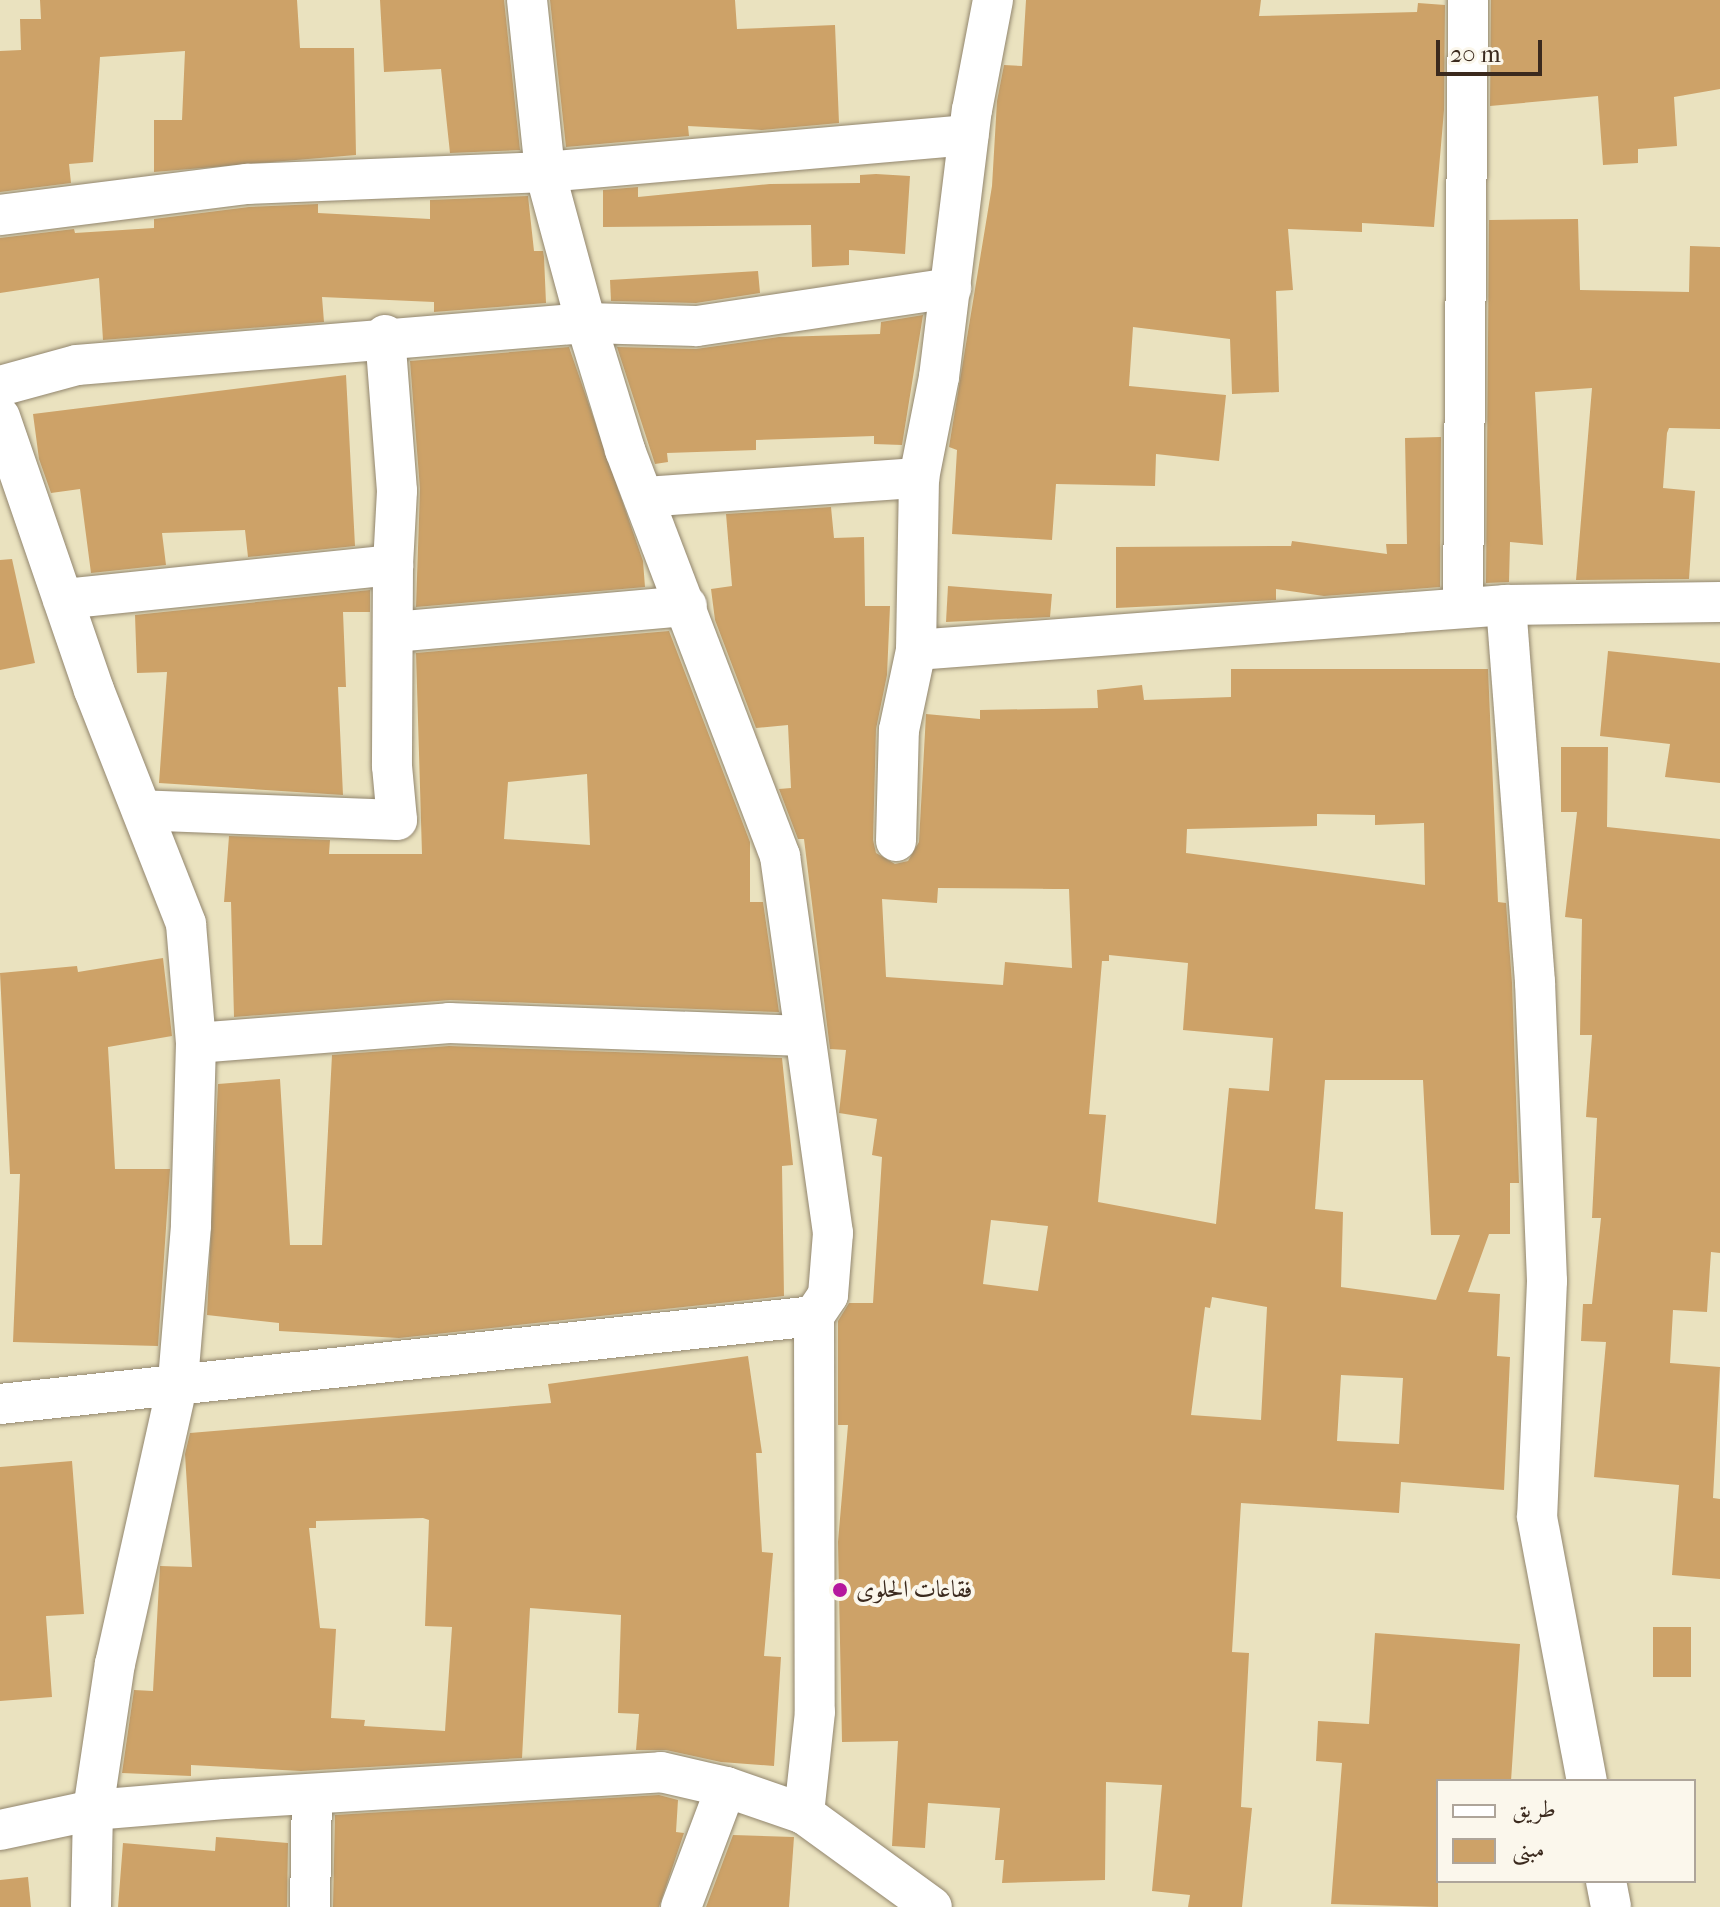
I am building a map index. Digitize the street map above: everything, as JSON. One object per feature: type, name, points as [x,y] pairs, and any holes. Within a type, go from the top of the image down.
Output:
[{"type":"street","points":[[527,0],[545,172],[586,323],[644,497],[780,856],[833,1233],[828,1295],[814,1316],[815,1712],[804,1814]]},
{"type":"street","points":[[896,841],[899,730],[916,650],[919,478],[951,288],[968,135],[993,0]]},
{"type":"street","points":[[1463,608],[1468,0]]},
{"type":"street","points":[[0,215],[247,184],[545,172],[968,135]]},
{"type":"street","points":[[0,386],[77,365],[385,335],[586,323],[697,326],[951,288]]},
{"type":"street","points":[[142,810],[397,820],[392,766],[393,565],[397,491],[385,335]]},
{"type":"street","points":[[0,417],[63,599],[186,924],[196,1043],[191,1226],[178,1382],[115,1663],[93,1810],[91,1907]]},
{"type":"street","points":[[644,497],[919,478]]},
{"type":"street","points":[[63,599],[393,565]]},
{"type":"street","points":[[916,650],[1506,605],[1720,602]]},
{"type":"street","points":[[1506,605],[1535,982],[1547,1281],[1537,1517],[1587,1779]]},
{"type":"street","points":[[394,632],[687,606]]},
{"type":"street","points":[[196,1043],[449,1023],[805,1036]]},
{"type":"street","points":[[0,1404],[178,1382],[814,1316]]},
{"type":"street","points":[[0,1830],[93,1810],[661,1772],[726,1787],[804,1814],[919,1904]]},
{"type":"street","points":[[681,1907],[726,1787]]},
{"type":"street","points":[[310,1907],[312,1794]]},
{"type":"street","points":[[1606,1883],[1611,1907]]},
{"type":"building","points":[[40,0],[297,0],[300,48],[354,48],[356,155],[154,172],[154,120],[182,120],[185,51],[100,57],[93,162],[69,164],[71,183],[0,192],[0,51],[21,50],[20,19],[41,19]]},
{"type":"building","points":[[380,0],[504,0],[520,150],[450,153],[441,69],[384,72]]},
{"type":"building","points":[[550,0],[735,0],[737,29],[835,25],[839,123],[762,130],[688,126],[689,136],[566,147]]},
{"type":"building","points":[[1026,0],[1261,0],[1259,16],[1417,12],[1418,3],[1445,5],[1444,110],[1434,227],[1362,223],[1362,232],[1288,229],[1293,290],[1276,291],[1279,392],[1232,394],[1230,339],[1133,327],[1129,386],[1226,395],[1219,461],[1156,454],[1155,486],[1056,484],[1052,540],[952,534],[957,450],[949,447],[992,186],[997,101],[1004,65],[1022,66]]},
{"type":"building","points":[[1491,0],[1720,0],[1720,89],[1674,97],[1677,146],[1638,149],[1638,163],[1603,165],[1598,96],[1490,106]]},
{"type":"building","points":[[860,175],[910,176],[905,254],[849,250],[849,265],[812,267],[811,225],[603,227],[603,190],[638,187],[638,197],[770,184],[860,183]]},
{"type":"building","points":[[528,196],[534,251],[543,251],[546,303],[434,312],[434,302],[322,297],[324,322],[103,340],[99,278],[0,293],[0,238],[74,229],[75,233],[154,228],[154,219],[249,207],[318,204],[318,213],[430,219],[430,200]]},
{"type":"building","points":[[1578,219],[1580,290],[1689,292],[1690,246],[1720,247],[1720,429],[1669,428],[1667,433],[1663,488],[1695,491],[1689,579],[1576,580],[1592,388],[1535,392],[1543,545],[1510,542],[1509,582],[1486,583],[1489,220]]},
{"type":"building","points":[[758,271],[760,293],[696,303],[611,301],[610,280]]},
{"type":"building","points":[[923,315],[902,445],[874,444],[874,436],[756,440],[756,450],[667,453],[668,462],[655,464],[617,347],[696,349],[779,337],[880,334],[881,322]]},
{"type":"building","points":[[569,347],[643,561],[645,587],[416,607],[420,489],[410,361]]},
{"type":"building","points":[[346,375],[355,546],[248,557],[245,530],[162,533],[166,565],[91,573],[80,489],[51,493],[39,459],[33,414]]},
{"type":"building","points":[[1441,437],[1440,587],[1324,596],[1276,589],[1276,600],[1116,608],[1116,547],[1291,546],[1292,541],[1387,554],[1386,544],[1407,544],[1405,438]]},
{"type":"building","points":[[831,507],[834,538],[864,537],[865,606],[890,606],[887,675],[876,729],[873,840],[876,853],[895,864],[908,861],[919,842],[926,714],[980,719],[980,710],[1098,708],[1097,690],[1142,685],[1144,700],[1231,697],[1231,669],[1488,669],[1498,902],[1506,903],[1512,983],[1519,1183],[1510,1183],[1510,1234],[1489,1234],[1468,1292],[1500,1294],[1497,1356],[1510,1357],[1504,1490],[1401,1482],[1399,1513],[1241,1503],[1232,1652],[1249,1653],[1241,1807],[1252,1808],[1242,1907],[1188,1907],[1190,1895],[1152,1891],[1162,1785],[1106,1782],[1105,1880],[1002,1883],[1004,1860],[995,1860],[1000,1808],[928,1803],[925,1848],[892,1846],[898,1741],[842,1742],[838,1542],[848,1425],[838,1425],[838,1321],[849,1303],[873,1303],[882,1157],[872,1155],[877,1119],[839,1113],[846,1050],[830,1049],[804,839],[798,839],[779,789],[791,788],[788,725],[756,728],[715,620],[711,589],[732,586],[726,514]],"holes":[[[1317,814],[1375,815],[1375,825],[1424,823],[1425,885],[1186,853],[1187,829],[1317,826]],[[938,888],[1069,889],[1072,968],[1005,962],[1003,985],[886,977],[882,899],[937,903]],[[1109,955],[1188,963],[1183,1030],[1273,1038],[1269,1091],[1229,1088],[1216,1224],[1098,1202],[1106,1115],[1089,1114],[1102,961],[1109,961]],[[1325,1080],[1423,1080],[1431,1235],[1460,1235],[1436,1300],[1341,1287],[1343,1212],[1315,1209]],[[991,1220],[1048,1226],[1038,1291],[983,1284]],[[1212,1297],[1267,1307],[1261,1420],[1191,1415],[1205,1307],[1210,1308]],[[1341,1375],[1403,1378],[1399,1444],[1337,1441]]]},
{"type":"building","points":[[12,559],[35,663],[0,670],[0,560]]},
{"type":"building","points":[[948,586],[1052,594],[1050,617],[946,622]]},
{"type":"building","points":[[370,590],[370,612],[343,612],[346,687],[338,687],[343,795],[159,783],[167,672],[137,673],[135,615]]},
{"type":"building","points":[[669,631],[750,842],[750,902],[763,902],[779,1012],[450,1000],[234,1017],[231,902],[224,902],[229,836],[330,840],[329,854],[422,854],[416,653]],"holes":[[[587,774],[590,845],[504,839],[508,782]]]},
{"type":"building","points":[[1608,651],[1720,663],[1720,783],[1665,777],[1670,744],[1600,736]]},
{"type":"building","points":[[1561,747],[1608,747],[1607,827],[1720,839],[1720,1253],[1711,1252],[1707,1312],[1673,1310],[1670,1363],[1720,1367],[1713,1498],[1720,1499],[1720,1579],[1672,1575],[1679,1485],[1594,1477],[1606,1342],[1581,1341],[1583,1304],[1592,1304],[1601,1218],[1592,1218],[1597,1118],[1586,1117],[1592,1035],[1580,1035],[1582,919],[1565,917],[1577,812],[1561,812]]},
{"type":"building","points":[[163,958],[172,1036],[108,1047],[115,1169],[170,1169],[158,1346],[13,1342],[20,1174],[10,1174],[0,973],[77,966],[78,972]]},
{"type":"building","points":[[449,1046],[782,1058],[793,1165],[782,1166],[784,1296],[399,1338],[279,1331],[279,1323],[207,1315],[218,1084],[280,1079],[290,1245],[322,1245],[332,1055]]},
{"type":"building","points":[[748,1356],[762,1453],[756,1453],[762,1552],[773,1553],[764,1656],[781,1657],[774,1766],[721,1762],[666,1750],[636,1750],[639,1714],[618,1713],[621,1615],[530,1608],[522,1758],[301,1771],[191,1765],[191,1776],[122,1773],[134,1690],[153,1691],[160,1566],[192,1567],[185,1454],[190,1433],[551,1403],[548,1384]],"holes":[[[429,1520],[425,1626],[452,1627],[445,1731],[364,1726],[365,1720],[331,1718],[336,1629],[320,1628],[309,1528],[316,1528],[316,1521]]]},
{"type":"building","points":[[72,1461],[84,1614],[46,1616],[52,1697],[0,1701],[0,1467]]},
{"type":"building","points":[[1653,1627],[1691,1627],[1691,1677],[1653,1677]]},
{"type":"building","points":[[1375,1633],[1520,1644],[1511,1779],[1436,1779],[1438,1907],[1331,1904],[1342,1763],[1316,1761],[1318,1721],[1369,1724]]},
{"type":"building","points":[[659,1795],[678,1800],[676,1832],[684,1833],[659,1907],[333,1907],[335,1815]]},
{"type":"building","points":[[733,1835],[794,1837],[789,1907],[706,1907]]},
{"type":"building","points":[[216,1837],[288,1843],[287,1907],[118,1907],[123,1843],[215,1851]]},
{"type":"building","points":[[28,1877],[31,1907],[0,1907],[0,1880]]},
{"type":"place","name":"فقاعات الحلوى","points":[[840,1590]]}]
